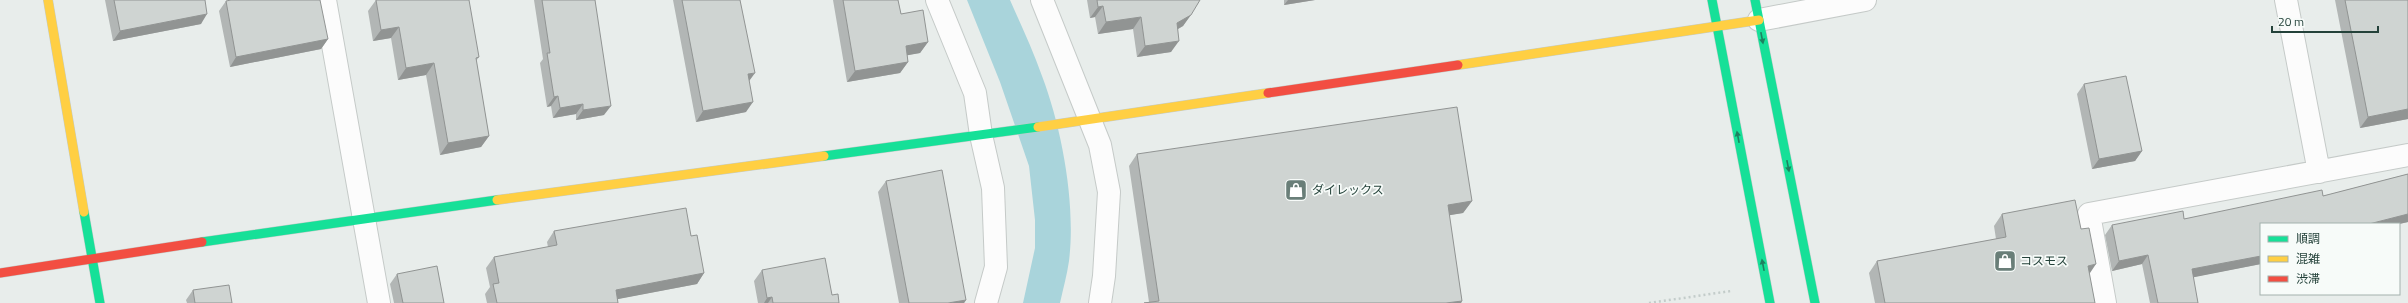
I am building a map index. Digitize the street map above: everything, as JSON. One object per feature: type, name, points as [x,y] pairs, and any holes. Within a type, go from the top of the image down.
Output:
[{"type":"street","points":[[48,0],[100,303]]},
{"type":"street","points":[[326,0],[379,303]]},
{"type":"street","points":[[937,0],[975,93],[981,135],[993,188],[996,267],[986,303]]},
{"type":"street","points":[[1042,0],[1081,119],[1100,145],[1109,192],[1104,276],[1100,303]]},
{"type":"street","points":[[1712,0],[1770,303]]},
{"type":"street","points":[[0,272],[365,218],[981,135],[1717,26],[1757,10],[1865,0]]},
{"type":"street","points":[[2286,0],[2318,172]]},
{"type":"street","points":[[1757,10],[1815,303]]},
{"type":"street","points":[[2106,303],[2089,214],[2408,155]]},
{"type":"path","points":[[1649,303],[1731,291]]},
{"type":"water","points":[[967,0],[1010,0],[1035,57],[1056,119],[1066,167],[1071,216],[1069,261],[1060,303],[1023,303],[1035,248],[1035,220],[1029,166],[1000,82]]},
{"type":"building","points":[[114,0],[205,0],[207,14],[120,31]]},
{"type":"building","points":[[320,0],[328,39],[236,57],[226,1]]},
{"type":"building","points":[[376,0],[469,0],[479,57],[476,58],[489,136],[448,143],[434,63],[406,68],[399,27],[381,30]]},
{"type":"building","points":[[542,0],[595,0],[611,106],[583,110],[583,104],[560,108],[558,96],[554,97],[547,53],[550,53]]},
{"type":"building","points":[[682,0],[740,0],[755,73],[748,74],[753,102],[703,111]]},
{"type":"building","points":[[843,0],[898,0],[901,14],[923,10],[928,42],[906,46],[908,62],[855,71]]},
{"type":"building","points":[[1097,0],[1200,0],[1191,15],[1177,23],[1179,41],[1145,46],[1141,17],[1106,22],[1103,6],[1098,7]]},
{"type":"building","points":[[2345,0],[2408,0],[2408,109],[2368,117]]},
{"type":"building","points":[[2126,76],[2142,151],[2099,159],[2084,84]]},
{"type":"building","name":"ダイレックス","points":[[1457,107],[1472,201],[1448,205],[1462,301],[1446,303],[1144,303],[1159,301],[1137,154]]},
{"type":"building","points":[[942,170],[966,300],[948,303],[909,303],[886,181]]},
{"type":"building","points":[[2408,174],[2408,214],[2373,223],[2260,223],[2260,256],[2192,269],[2198,303],[2158,303],[2148,255],[2119,261],[2112,225],[2183,211],[2184,219],[2322,190],[2323,196]]},
{"type":"building","name":"コスモス","points":[[2075,200],[2081,229],[2089,228],[2096,264],[2088,266],[2095,303],[1885,303],[1877,261],[2006,237],[2002,214]]},
{"type":"building","points":[[686,208],[691,236],[697,235],[704,273],[616,290],[618,303],[497,303],[493,284],[499,283],[494,257],[557,245],[554,231]]},
{"type":"building","points":[[825,258],[832,295],[838,294],[839,303],[773,303],[772,297],[767,298],[762,270]]},
{"type":"building","points":[[437,266],[444,303],[403,303],[397,274]]},
{"type":"building","points":[[229,285],[232,303],[195,303],[193,290]]},
{"type":"traffic: fast","points":[[1712,0],[1770,303]]},
{"type":"traffic: fast","points":[[1755,0],[1815,303]]},
{"type":"traffic: fast","points":[[824,156],[1038,127]]},
{"type":"traffic: fast","points":[[202,242],[497,200]]},
{"type":"traffic: fast","points":[[84,212],[100,303]]},
{"type":"traffic: slow","points":[[48,0],[84,212]]},
{"type":"traffic: slow","points":[[1458,65],[1759,20]]},
{"type":"traffic: slow","points":[[1038,127],[1268,93]]},
{"type":"traffic: slow","points":[[497,200],[824,156]]},
{"type":"traffic: jam","points":[[1268,93],[1458,65]]},
{"type":"traffic: jam","points":[[0,273],[202,242]]},
{"type":"place","name":"ダイレックス","points":[[1296,190]]},
{"type":"place","name":"コスモス","points":[[2005,261]]}]
